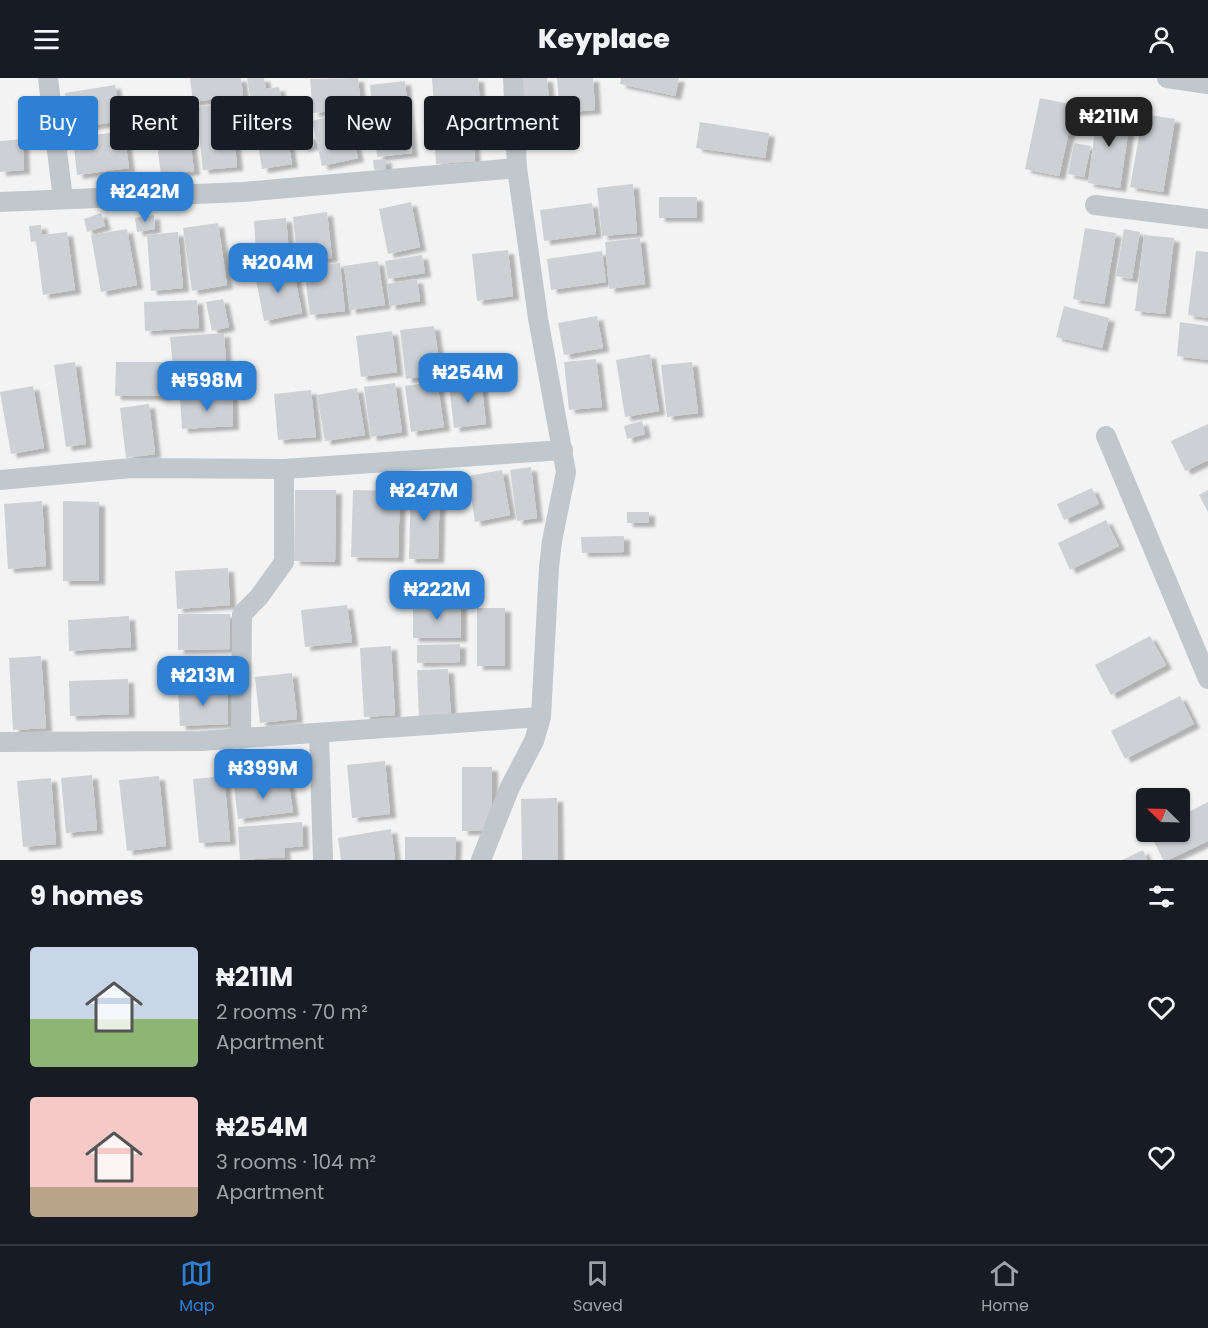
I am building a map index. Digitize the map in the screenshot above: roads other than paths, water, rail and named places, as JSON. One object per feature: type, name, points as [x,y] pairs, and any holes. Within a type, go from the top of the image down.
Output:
[{"type":"street","points":[[48,78],[63,200]]},
{"type":"street","points":[[482,860],[510,787],[534,741],[541,717],[549,567],[566,472],[538,318],[517,168],[513,78]]},
{"type":"street","points":[[1167,78],[1208,84]]},
{"type":"street","points":[[0,202],[243,192],[517,168]]},
{"type":"street","points":[[1095,205],[1208,219]]},
{"type":"street","points":[[1106,436],[1208,679]]},
{"type":"street","points":[[0,480],[132,468],[284,469],[563,450]]},
{"type":"street","points":[[241,738],[242,614],[259,597],[284,562],[284,469]]},
{"type":"street","points":[[0,742],[201,741],[541,717]]},
{"type":"street","points":[[319,734],[323,860]]}]
